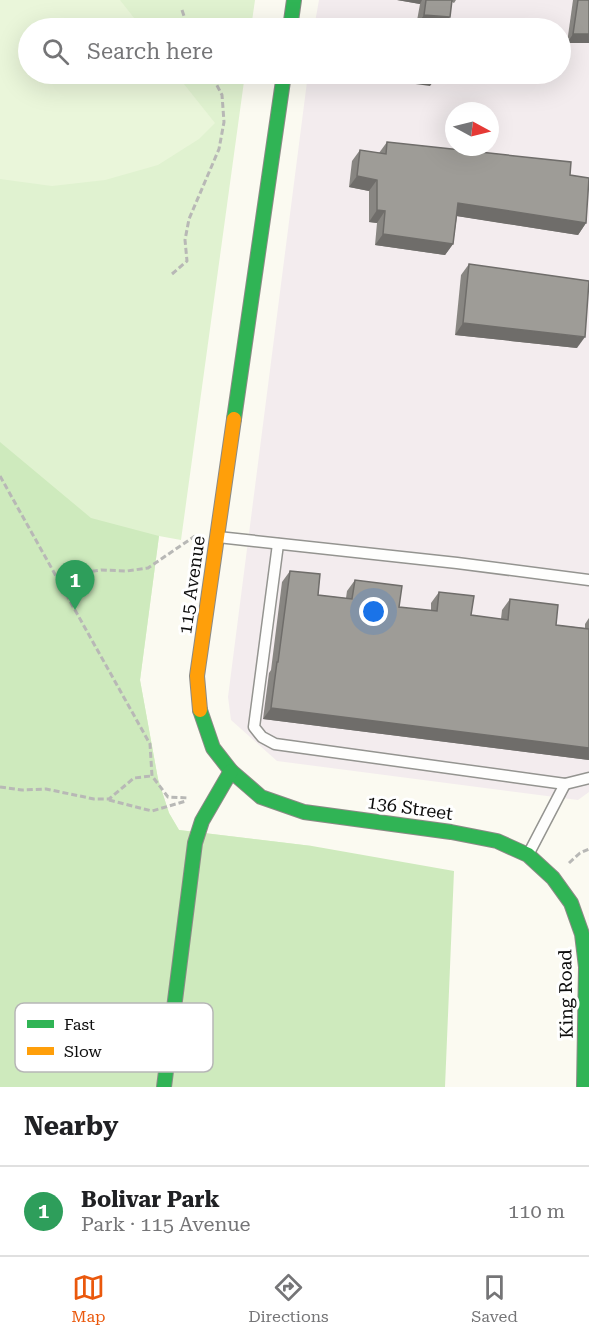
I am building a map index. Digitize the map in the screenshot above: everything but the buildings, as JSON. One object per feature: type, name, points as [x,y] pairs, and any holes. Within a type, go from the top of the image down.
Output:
[{"type":"street","points":[[291,18],[294,0]]},
{"type":"street","name":"115 Avenue","points":[[231,771],[213,748],[200,712],[197,676],[283,84]]},
{"type":"street","points":[[175,1003],[195,843],[202,821],[231,771]]},
{"type":"street","name":"136 Street","points":[[231,771],[261,797],[304,812],[452,832],[497,841],[528,855],[553,878],[571,903]]},
{"type":"street","name":"King Road","points":[[571,903],[582,934],[586,967],[584,1087]]},
{"type":"street","points":[[164,1087],[166,1072]]},
{"type":"lane","points":[[218,537],[589,580]]},
{"type":"lane","points":[[278,543],[254,727],[262,737],[275,744],[565,784],[589,777]]},
{"type":"lane","points":[[528,855],[565,784]]},
{"type":"path","points":[[182,10],[185,18]]},
{"type":"path","points":[[172,274],[187,261],[185,240],[189,219],[219,149],[224,122],[222,95],[216,84]]},
{"type":"path","points":[[0,476],[150,744],[152,776],[168,797],[197,798],[152,812],[109,800],[45,789],[22,790],[0,787]]},
{"type":"path","points":[[65,592],[79,574],[101,570],[127,571],[148,568],[194,536],[218,537]]},
{"type":"path","points":[[109,800],[134,778],[152,776]]},
{"type":"path","points":[[565,867],[580,853],[589,849]]},
{"type":"shaded area","points":[[319,0],[589,0],[589,792],[578,800],[277,761],[231,720],[228,697],[307,84],[571,84],[571,18],[316,18]]},
{"type":"green space","points":[[0,0],[255,0],[252,18],[18,18],[18,84],[244,84],[181,540],[159,536],[140,680],[158,779],[169,813],[179,830],[312,846],[109,1003],[15,1003],[15,1072],[19,1072],[0,1087]]},
{"type":"green space","points":[[0,0],[120,0],[134,18],[18,18],[18,84],[184,84],[215,123],[199,139],[158,165],[105,180],[52,186],[0,179]]},
{"type":"green space","points":[[0,442],[91,518],[159,536],[140,680],[158,779],[169,813],[179,830],[312,846],[454,871],[445,1087],[0,1087]]},
{"type":"traffic: fast","points":[[291,18],[294,0]]},
{"type":"traffic: fast","points":[[234,419],[283,84]]},
{"type":"traffic: fast","points":[[200,710],[213,748],[231,771],[261,797],[304,812],[451,832],[497,841],[528,855],[553,878],[571,903],[582,934],[586,967],[584,1087]]},
{"type":"traffic: fast","points":[[175,1003],[195,843],[202,821],[231,771]]},
{"type":"traffic: fast","points":[[164,1087],[166,1072]]},
{"type":"traffic: slow","points":[[200,710],[197,676],[234,419]]},
{"type":"place","name":"Bolivar Park","points":[[75,610]]}]
